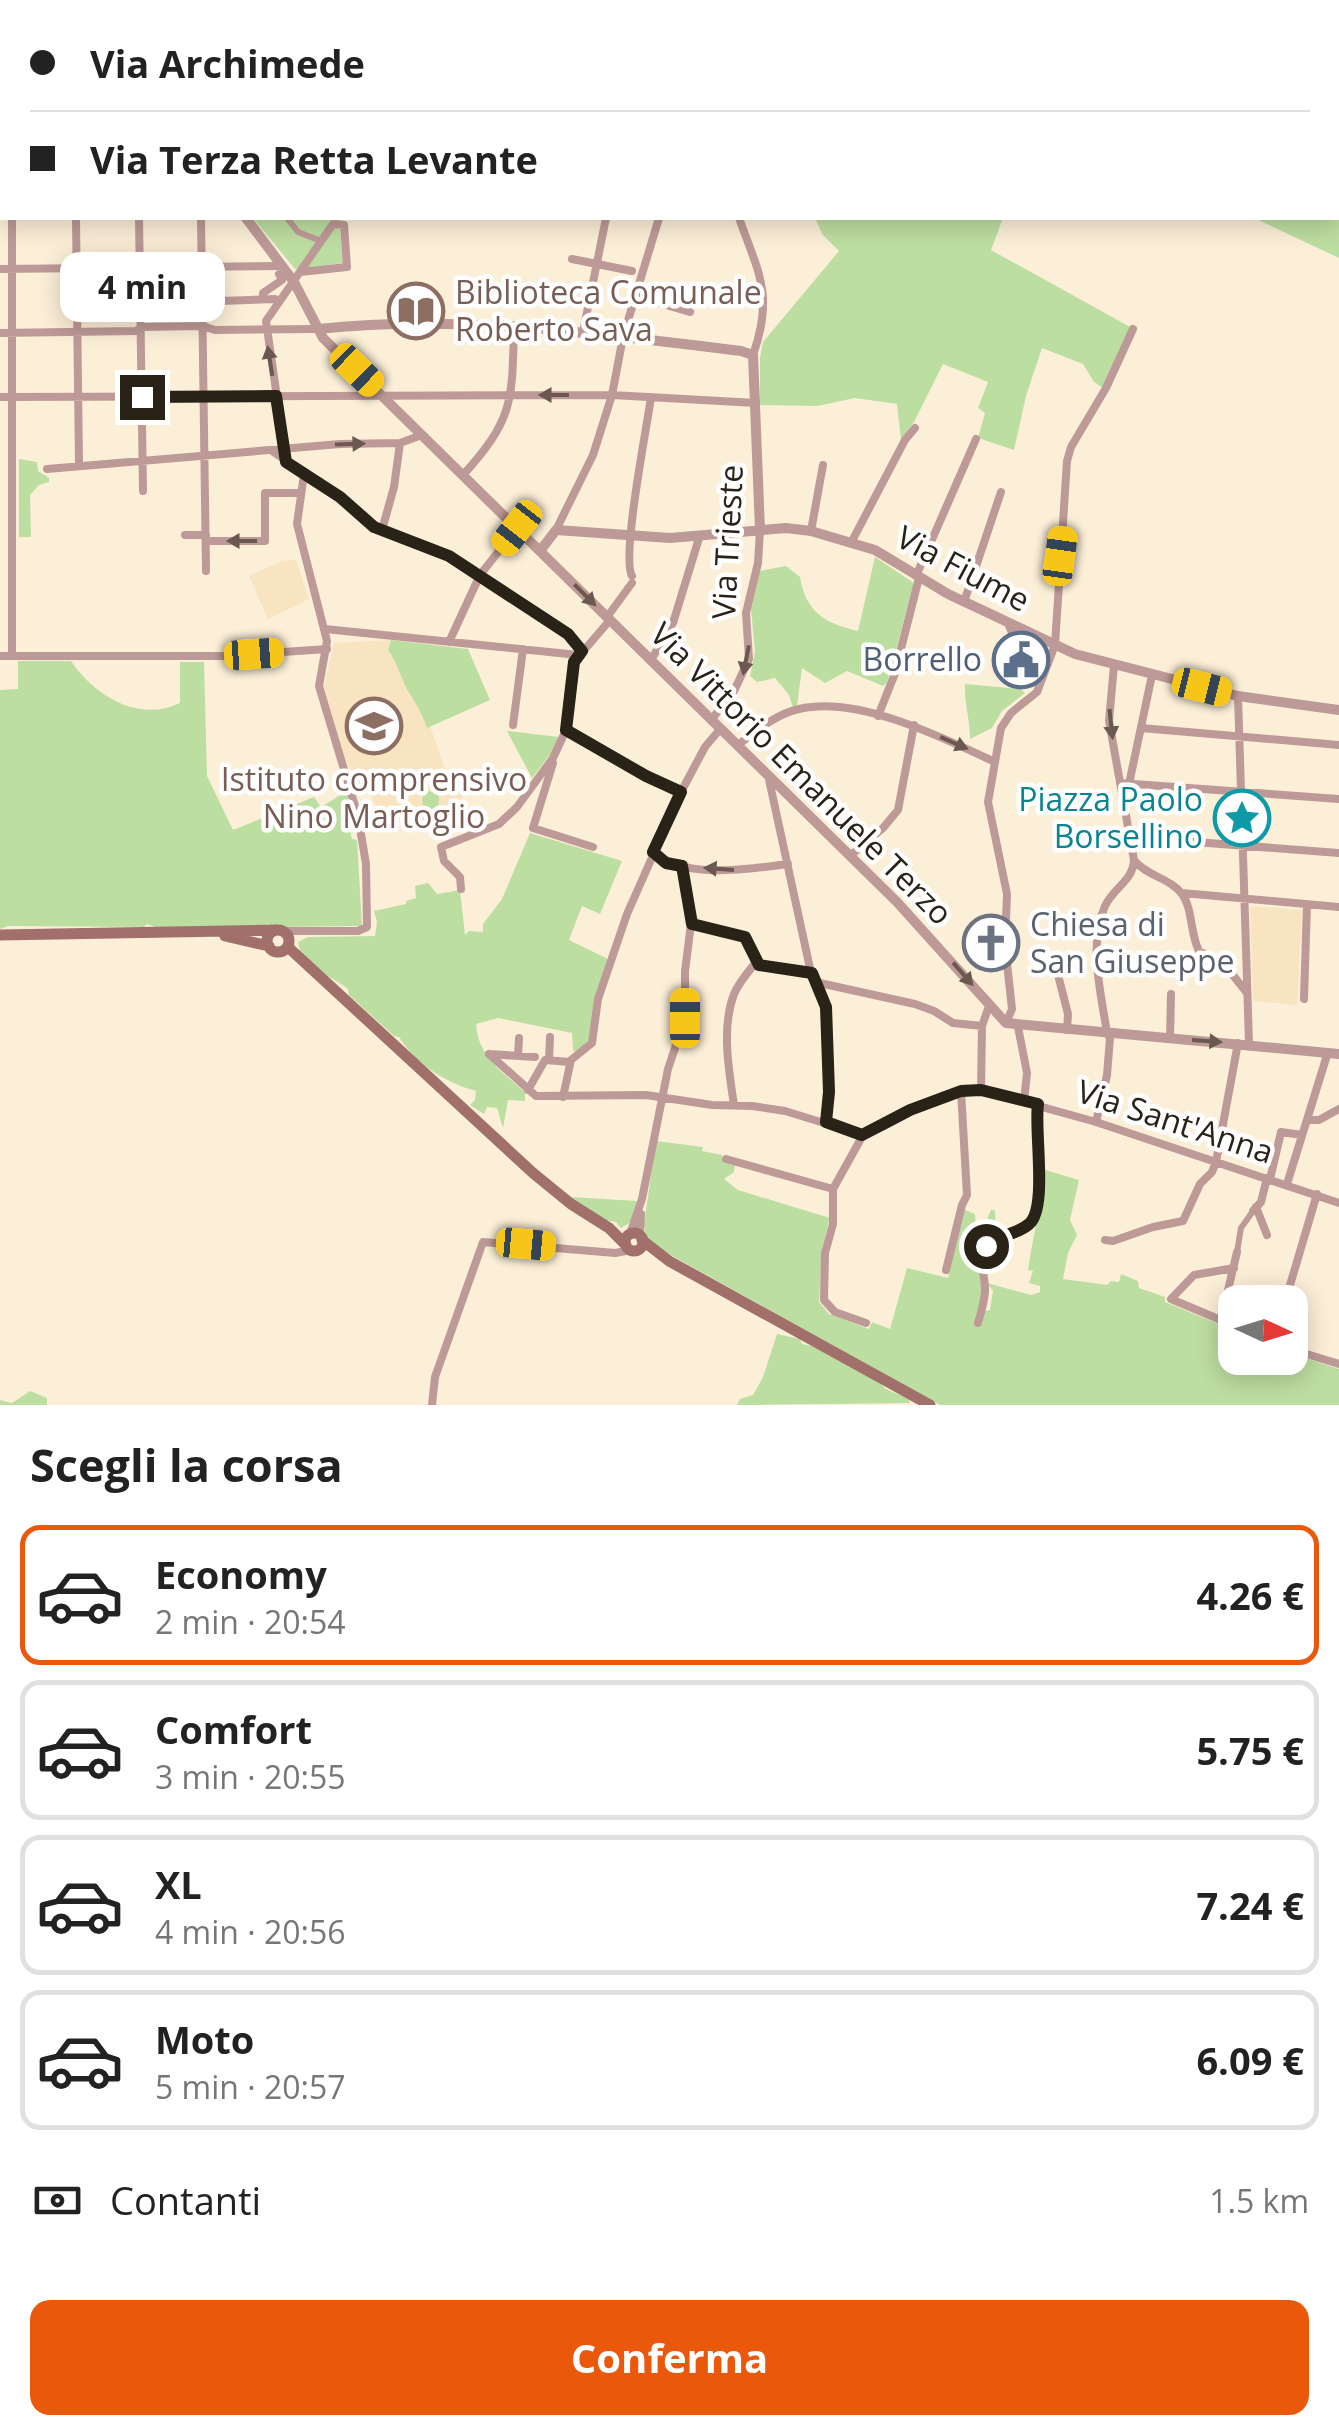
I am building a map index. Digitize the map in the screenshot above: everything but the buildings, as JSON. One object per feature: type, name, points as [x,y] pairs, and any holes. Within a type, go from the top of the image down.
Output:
[{"type":"main road","points":[[0,936],[279,930]]},
{"type":"main road","points":[[279,930],[282,947]]},
{"type":"main road","points":[[279,930],[268,934],[570,1204],[930,1405]]},
{"type":"main road","points":[[196,933],[282,947]]},
{"type":"street","points":[[12,220],[12,656]]},
{"type":"street","points":[[76,220],[79,466]]},
{"type":"street","points":[[139,220],[143,491]]},
{"type":"street","points":[[201,220],[206,571]]},
{"type":"street","name":"Via Vittorio Emanuele Terzo","points":[[247,220],[278,268],[298,277],[323,338],[898,902],[1006,1024]]},
{"type":"street","points":[[289,220],[298,232],[321,241]]},
{"type":"street","points":[[584,332],[606,220]]},
{"type":"street","points":[[540,551],[556,530],[593,455],[658,220]]},
{"type":"street","points":[[0,333],[202,326],[215,330],[514,325],[741,350],[753,355],[764,314],[765,290],[739,220]]},
{"type":"street","points":[[286,462],[266,321],[333,224],[344,221],[347,267],[298,277]]},
{"type":"street","points":[[572,259],[632,271]]},
{"type":"street","points":[[0,269],[278,268],[282,280],[262,299]]},
{"type":"street","points":[[635,296],[690,312]]},
{"type":"street","points":[[221,301],[275,298],[279,302]]},
{"type":"street","points":[[463,475],[488,446],[509,408],[514,325]]},
{"type":"street","points":[[1133,329],[1106,388],[1071,447],[1055,645],[1036,692],[1005,720],[993,760],[988,802],[1007,894],[1005,945],[1012,1009],[1006,1024],[1334,1053],[1302,1134],[1288,1184]]},
{"type":"street","name":"Via Trieste","points":[[570,1062],[588,1049],[596,1035],[598,999],[627,914],[681,792],[750,660],[746,612],[758,564],[760,530],[753,355]]},
{"type":"street","points":[[0,396],[612,395],[756,403]]},
{"type":"street","points":[[593,847],[533,828],[566,730],[574,662],[609,619],[632,580],[628,569],[631,537],[651,397]]},
{"type":"street","points":[[852,541],[915,428]]},
{"type":"street","points":[[47,469],[400,443],[422,436]]},
{"type":"street","points":[[878,716],[894,676],[918,577],[976,439]]},
{"type":"street","points":[[382,530],[394,488],[400,443]]},
{"type":"street","points":[[272,451],[340,497],[367,523],[449,556],[480,575],[568,634],[580,653]]},
{"type":"street","points":[[811,531],[823,466]]},
{"type":"street","points":[[0,471],[13,471]]},
{"type":"street","points":[[279,930],[358,931],[367,927],[366,864],[358,816],[319,686],[327,649],[298,524],[304,474]]},
{"type":"street","points":[[964,602],[1002,492]]},
{"type":"street","points":[[186,535],[265,541],[265,493],[301,494]]},
{"type":"street","points":[[449,642],[480,575],[517,528]]},
{"type":"street","name":"Via Fiume","points":[[556,530],[631,537],[811,531],[875,550],[964,602],[1055,645],[1114,665],[1238,696],[1339,710]]},
{"type":"street","points":[[651,660],[673,623],[700,535]]},
{"type":"street","points":[[1008,623],[1018,650],[1048,664]]},
{"type":"street","points":[[325,629],[580,653]]},
{"type":"street","points":[[0,656],[225,656],[327,649]]},
{"type":"street","points":[[513,725],[523,649]]},
{"type":"street","points":[[1114,665],[1108,717],[1126,783]]},
{"type":"street","points":[[1096,1122],[1107,1075],[1110,1038],[1097,949],[1104,908],[1131,875],[1134,860],[1124,805],[1126,783],[1152,675]]},
{"type":"street","points":[[1105,1240],[1113,1242],[1182,1221],[1216,1162],[1243,1044],[1247,993],[1238,696]]},
{"type":"street","points":[[738,745],[765,724],[798,709],[829,707],[914,725],[993,760]]},
{"type":"street","points":[[851,855],[898,810],[914,725]]},
{"type":"street","points":[[1142,728],[1339,745]]},
{"type":"street","points":[[566,730],[681,792]]},
{"type":"street","points":[[462,889],[460,877],[444,861],[442,848],[499,824],[554,758]]},
{"type":"street","points":[[768,774],[813,978],[826,1007],[826,1122]]},
{"type":"street","points":[[1126,783],[1339,799]]},
{"type":"street","points":[[1130,837],[1339,854]]},
{"type":"street","points":[[653,852],[666,863],[682,866],[734,870],[788,864]]},
{"type":"street","points":[[1134,860],[1182,893],[1339,907]]},
{"type":"street","points":[[432,1405],[435,1377],[483,1242],[615,1254],[632,1242],[662,1098],[685,1018],[685,971],[692,924],[682,866]]},
{"type":"street","points":[[1182,893],[1199,951],[1225,965],[1247,993]]},
{"type":"street","points":[[1304,999],[1308,904]]},
{"type":"street","points":[[692,924],[745,937],[759,965],[915,1004],[953,1023],[982,1026]]},
{"type":"street","points":[[282,947],[316,931]]},
{"type":"street","points":[[734,1105],[728,1060],[730,1008],[735,992],[757,962]]},
{"type":"street","points":[[1057,970],[1068,1014],[1067,1030]]},
{"type":"street","points":[[1170,1038],[1172,994]]},
{"type":"street","points":[[981,1090],[982,1026],[989,1006]]},
{"type":"street","points":[[1018,1026],[1027,1073],[1024,1101]]},
{"type":"street","points":[[549,1060],[550,1037]]},
{"type":"street","points":[[518,1056],[519,1038]]},
{"type":"street","points":[[535,1057],[489,1054],[536,1096],[601,1093],[785,1111],[862,1135],[833,1188],[824,1300],[836,1312],[866,1323]]},
{"type":"street","points":[[528,1090],[545,1060],[570,1062],[563,1097]]},
{"type":"street","name":"Via Sant'Anna","points":[[862,1135],[910,1110],[961,1091],[981,1090],[1096,1122],[1339,1203]]},
{"type":"street","points":[[946,1270],[968,1195],[961,1091]]},
{"type":"street","points":[[978,1323],[986,1246],[1026,1227],[1037,1212],[1038,1104]]},
{"type":"street","points":[[1307,1120],[1320,1120],[1339,1108]]},
{"type":"street","points":[[1230,1285],[1241,1228],[1269,1178],[1281,1132],[1302,1134]]},
{"type":"street","points":[[726,1159],[833,1188]]},
{"type":"street","points":[[1290,1285],[1316,1194]]},
{"type":"street","points":[[1254,1209],[1267,1235]]},
{"type":"street","points":[[1218,1319],[1171,1299],[1194,1275],[1234,1268]]},
{"type":"street","points":[[1308,1354],[1339,1364]]},
{"type":"shaded area","points":[[296,560],[309,599],[268,619],[249,576],[282,561]]},
{"type":"shaded area","points":[[391,640],[388,650],[421,706],[450,784],[463,792],[459,828],[381,816],[371,796],[358,787],[343,753],[324,686],[334,643]]},
{"type":"shaded area","points":[[1250,906],[1302,910],[1297,1005],[1253,1001]]},
{"type":"green space","points":[[255,220],[339,220],[343,263],[295,269]]},
{"type":"green space","points":[[816,220],[1002,220],[991,250],[1132,328],[1103,388],[1094,382],[1083,364],[1042,348],[1014,450],[978,438],[985,413],[978,408],[988,382],[943,364],[901,440],[897,404],[855,398],[817,406],[760,405],[763,342],[839,251],[822,234]]},
{"type":"green space","points":[[1258,220],[1339,220],[1339,258]]},
{"type":"green space","points":[[19,459],[37,462],[38,471],[49,478],[30,495],[31,537],[19,537]]},
{"type":"green space","points":[[875,557],[914,583],[887,683],[883,686],[847,671],[825,683],[802,668],[797,706],[793,708],[789,695],[775,678],[757,682],[750,676],[755,652],[751,609],[760,571],[786,566],[800,577],[812,608],[827,620],[858,631]]},
{"type":"green space","points":[[391,640],[468,649],[490,700],[427,728],[388,650]]},
{"type":"green space","points":[[18,661],[71,661],[105,695],[119,703],[149,710],[180,703],[180,662],[204,662],[207,776],[233,830],[314,797],[321,807],[347,791],[352,817],[348,823],[352,839],[357,840],[362,926],[158,928],[147,924],[0,929],[0,690],[18,689]]},
{"type":"green space","points":[[965,684],[1020,689],[1025,693],[1002,711],[992,728],[970,739]]},
{"type":"green space","points":[[507,731],[559,737],[532,778]]},
{"type":"green space","points":[[423,791],[439,792],[438,821],[422,820]]},
{"type":"green space","points":[[530,833],[622,861],[600,914],[582,906],[569,940],[608,959],[590,1043],[580,1052],[573,1051],[572,1033],[498,1018],[476,1024],[486,1054],[525,1092],[525,1101],[508,1100],[503,1128],[497,1108],[487,1107],[484,1114],[470,1105],[476,1091],[443,1078],[423,1064],[399,1037],[349,995],[348,989],[310,964],[298,942],[308,937],[375,936],[374,911],[406,904],[416,898],[415,886],[428,883],[437,894],[460,890],[465,935],[469,931],[483,932],[483,924],[502,899]]},
{"type":"green space","points":[[656,1141],[703,1147],[702,1151],[722,1155],[722,1161],[735,1164],[734,1172],[724,1179],[738,1190],[830,1218],[822,1249],[819,1302],[829,1314],[869,1329],[872,1322],[890,1329],[907,1268],[948,1278],[963,1209],[975,1214],[976,1228],[982,1230],[991,1210],[995,1210],[996,1234],[981,1253],[981,1297],[974,1326],[982,1324],[985,1311],[990,1310],[993,1291],[987,1283],[1031,1295],[1040,1292],[1040,1286],[1029,1283],[1033,1271],[1028,1270],[1042,1169],[1079,1180],[1070,1220],[1077,1235],[1068,1253],[1063,1279],[1107,1285],[1119,1282],[1121,1274],[1138,1281],[1139,1288],[1165,1297],[1165,1302],[1218,1324],[1218,1375],[1308,1375],[1308,1359],[1339,1369],[1339,1405],[940,1405],[660,1249],[646,1238],[644,1224]]},
{"type":"green space","points":[[570,1197],[637,1201],[631,1222],[621,1228]]},
{"type":"green space","points":[[777,1334],[800,1339],[802,1344],[879,1382],[910,1403],[737,1405],[740,1399],[753,1395]]},
{"type":"green space","points":[[30,1391],[47,1398],[47,1405],[0,1405],[0,1400],[12,1403]]},
{"type":"place","name":"Biblioteca Comunale Roberto Sava","points":[[416,311]]},
{"type":"place","name":"Borrello","points":[[1021,660]]},
{"type":"place","name":"Istituto comprensivo Nino Martoglio","points":[[374,726]]},
{"type":"place","name":"Piazza Paolo Borsellino","points":[[1242,818]]},
{"type":"place","name":"Chiesa di San Giuseppe","points":[[991,943]]},
{"type":"route","points":[[142,397],[276,396],[286,462],[340,497],[367,523],[449,556],[568,634],[582,651],[574,662],[566,730],[681,792],[653,852],[666,863],[682,866],[692,924],[745,937],[759,965],[812,973],[826,1007],[826,1122],[862,1135],[910,1110],[970,1090],[1038,1104],[1035,1217],[1026,1227],[986,1246]]}]
